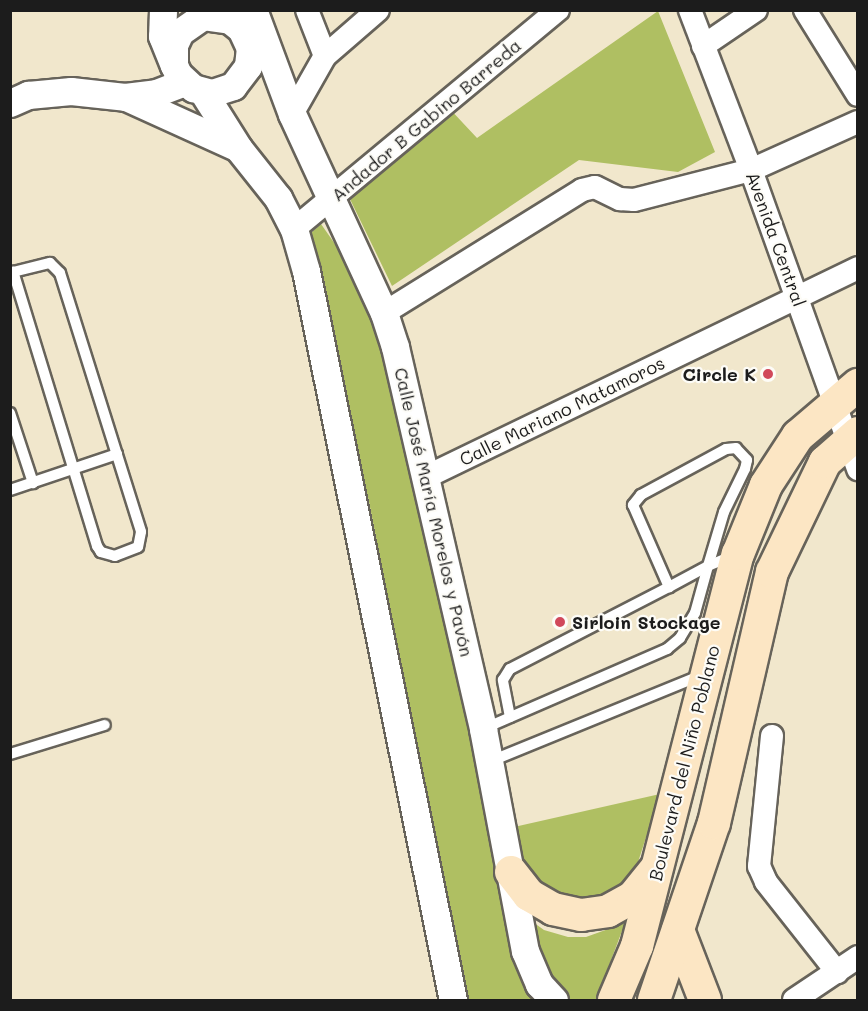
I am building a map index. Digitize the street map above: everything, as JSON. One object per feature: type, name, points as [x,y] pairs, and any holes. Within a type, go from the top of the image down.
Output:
[{"type":"main road","name":"Boulevard del Niño Poblano","points":[[614,1000],[637,946],[707,673],[709,613],[738,554],[766,484],[798,436],[846,393]]},
{"type":"main road","name":"Boulevard del Niño Poblano","points":[[654,1000],[714,823],[772,572],[825,462],[854,448]]},
{"type":"main road","points":[[511,872],[529,895],[553,909],[580,915],[608,911],[633,897],[646,883],[663,850]]},
{"type":"main road","points":[[678,930],[705,1000]]},
{"type":"street","points":[[163,10],[162,36],[187,80],[239,149],[260,172],[294,229],[306,271],[453,1000]]},
{"type":"street","points":[[307,10],[325,56]]},
{"type":"street","points":[[292,114],[325,56],[378,10]]},
{"type":"street","name":"Andador B Gabino Barreda","points":[[294,229],[558,10]]},
{"type":"street","name":"Avenida Central","points":[[690,10],[751,170],[796,298],[846,393],[854,448]]},
{"type":"street","points":[[703,46],[756,10]]},
{"type":"street","points":[[805,10],[858,95]]},
{"type":"street","points":[[10,103],[28,95],[70,91],[125,97],[156,93],[187,80],[222,91],[238,81],[248,66],[254,11]]},
{"type":"street","name":"Calle José María Morelos y Pavón","points":[[254,11],[292,114],[329,201],[384,313],[428,476],[490,761],[525,951],[539,984],[554,1000]]},
{"type":"street","points":[[187,80],[174,45],[180,32],[203,16],[230,20],[249,44],[272,63]]},
{"type":"street","points":[[125,97],[239,149]]},
{"type":"street","points":[[384,313],[582,190],[594,187],[620,199],[634,200],[751,170],[858,122]]},
{"type":"street","name":"Calle Mariano Matamoros","points":[[428,476],[858,268]]},
{"type":"street","points":[[772,736],[759,866],[766,882],[837,972]]},
{"type":"street","points":[[794,1000],[858,957]]},
{"type":"lane","points":[[50,263],[60,273],[117,454],[141,532],[138,546],[115,556],[101,552],[12,272],[50,263]]},
{"type":"lane","points":[[10,413],[33,483]]},
{"type":"lane","points":[[483,729],[667,649],[709,613],[708,566],[724,512],[745,469],[747,460],[736,448],[726,449],[650,490],[633,504],[669,587]]},
{"type":"lane","points":[[10,490],[117,454]]},
{"type":"lane","points":[[510,717],[503,680],[510,669],[708,566],[738,554]]},
{"type":"lane","points":[[490,761],[707,673]]},
{"type":"lane","points":[[10,754],[105,725]]},
{"type":"green space","points":[[658,11],[715,152],[678,172],[579,160],[392,286],[348,195],[448,107],[477,138]]},
{"type":"green space","points":[[321,224],[356,274],[373,312],[468,712],[511,946],[517,969],[534,1000],[467,1000],[369,502],[311,248],[312,232]]},
{"type":"green space","points":[[660,794],[631,884],[598,908],[536,886],[523,862],[514,827]]},
{"type":"green space","points":[[530,920],[544,930],[568,937],[586,937],[625,923],[596,1000],[563,1000],[546,978]]},
{"type":"place","name":"Circle K","points":[[768,374]]},
{"type":"place","name":"Sirloin Stockage","points":[[560,622]]}]
